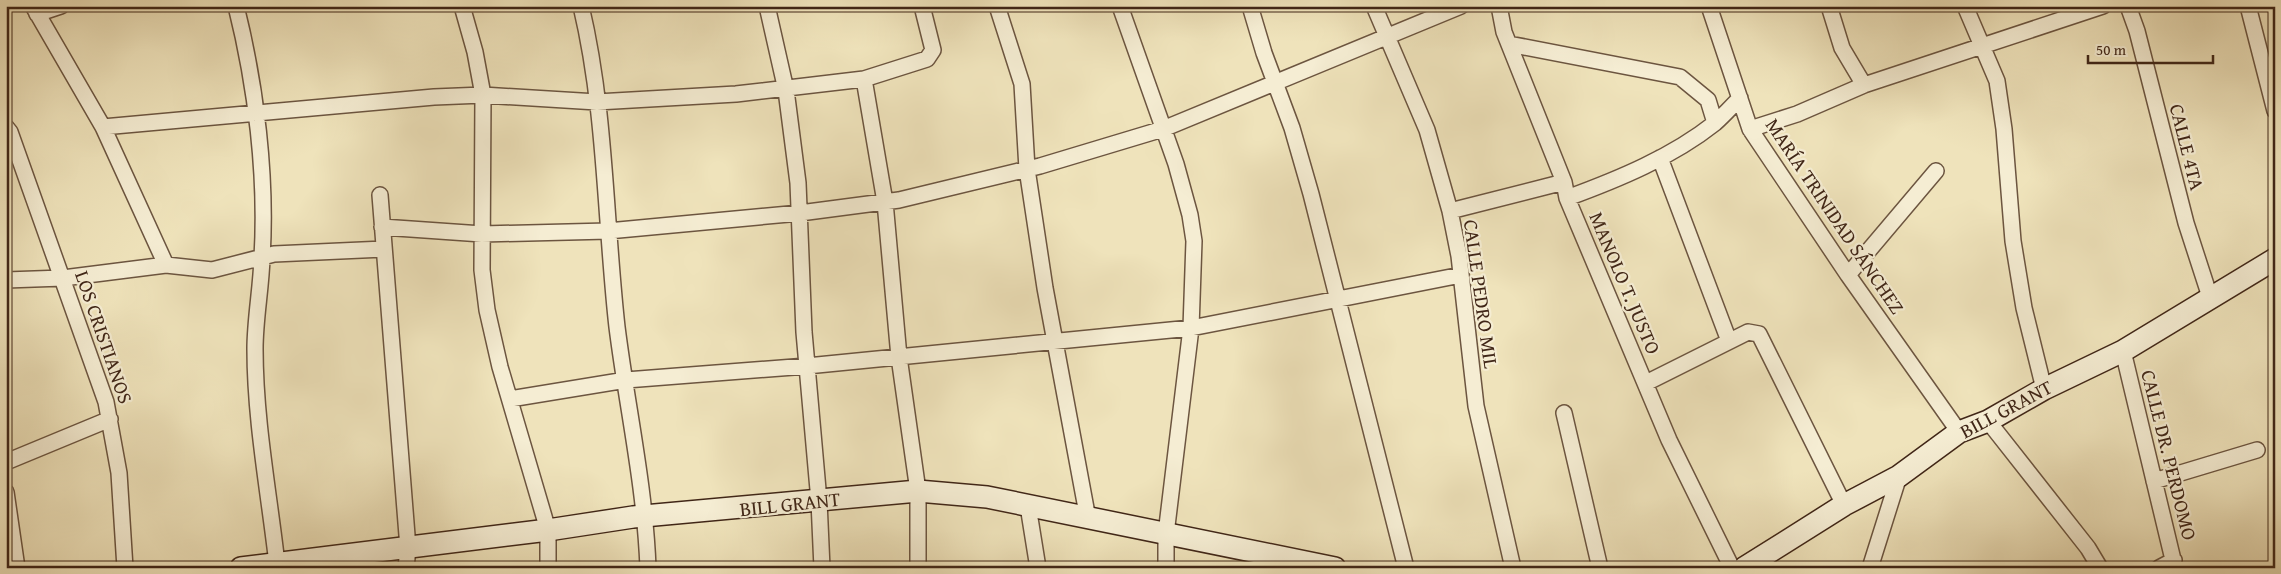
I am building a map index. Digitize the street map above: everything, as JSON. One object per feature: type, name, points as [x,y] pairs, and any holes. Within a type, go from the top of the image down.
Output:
[{"type":"street","points":[[61,6],[35,10],[103,127],[166,265]]},
{"type":"street","points":[[236,6],[256,112],[262,192],[262,258],[256,321],[257,392],[277,564]]},
{"type":"street","points":[[462,6],[475,52],[483,95],[482,270],[487,310],[510,399],[548,530],[548,568]]},
{"type":"street","points":[[582,6],[591,46],[598,102],[618,328],[646,516],[648,568]]},
{"type":"street","points":[[767,6],[786,90],[800,213],[807,366],[819,501],[822,568]]},
{"type":"street","points":[[103,127],[256,112],[483,95],[598,102],[786,90],[864,80],[932,55],[933,50],[922,6]]},
{"type":"street","points":[[997,6],[1022,84],[1027,169],[1055,342],[1088,519]]},
{"type":"street","points":[[1120,6],[1176,164],[1190,215],[1194,241],[1191,328],[1166,534],[1166,568]]},
{"type":"street","points":[[1250,6],[1292,128],[1338,299],[1406,568]]},
{"type":"street","name":"CALLE PEDRO MIL","points":[[1374,6],[1427,130],[1450,212],[1459,256],[1476,406],[1513,568]]},
{"type":"street","points":[[382,227],[482,234],[608,231],[800,213],[885,202],[1027,169],[1163,129],[1461,6]]},
{"type":"street","name":"MANOLO T. JUSTO","points":[[1499,6],[1509,44],[1564,182],[1567,198],[1669,440],[1732,568]]},
{"type":"street","name":"MARÍA TRINIDAD SÁNCHEZ","points":[[1710,6],[1750,129],[1848,275],[1959,432]]},
{"type":"street","points":[[1828,6],[1842,48],[1864,85]]},
{"type":"street","points":[[1965,6],[1997,81],[2004,129],[2013,242],[2024,308],[2044,388]]},
{"type":"street","points":[[1750,129],[1796,114],[1864,85],[2103,6]]},
{"type":"street","name":"CALLE 4TA","points":[[2128,6],[2137,31],[2186,223],[2210,297]]},
{"type":"street","points":[[2248,6],[2275,111]]},
{"type":"street","points":[[1509,44],[1680,77],[1708,100],[1715,122]]},
{"type":"street","points":[[864,80],[885,202],[899,357],[918,491],[918,568]]},
{"type":"street","points":[[1567,198],[1617,179],[1660,158],[1715,122],[1740,98]]},
{"type":"street","name":"LOS CRISTIANOS","points":[[6,128],[10,132],[106,402],[119,473],[126,568]]},
{"type":"street","points":[[1660,158],[1729,341]]},
{"type":"street","points":[[1848,275],[1936,171]]},
{"type":"street","points":[[1450,212],[1564,182]]},
{"type":"street","points":[[380,195],[407,558]]},
{"type":"street","points":[[6,280],[63,278],[166,265],[212,270],[274,254],[384,249]]},
{"type":"street","name":"BILL GRANT","points":[[1744,568],[1844,505],[1899,476],[1959,432],[1988,421],[2044,388],[2123,351],[2275,259]]},
{"type":"street","points":[[510,399],[626,380],[807,366],[1191,328],[1461,275]]},
{"type":"street","points":[[1646,383],[1748,332],[1759,334],[1844,505]]},
{"type":"street","name":"CALLE DR. PERDOMO","points":[[2123,351],[2175,564]]},
{"type":"street","points":[[1564,414],[1600,568]]},
{"type":"street","points":[[6,462],[110,419]]},
{"type":"street","points":[[1988,421],[2088,548],[2100,568]]},
{"type":"street","points":[[2154,482],[2258,450]]},
{"type":"street","points":[[1870,568],[1899,476]]},
{"type":"street","name":"BILL GRANT","points":[[241,568],[277,564],[407,558],[548,530],[646,516],[918,491],[987,497],[1166,534],[1289,563],[1335,568]]},
{"type":"street","points":[[6,492],[17,568]]},
{"type":"street","points":[[1028,506],[1038,568]]},
{"type":"street","points":[[2159,568],[2175,564]]}]
